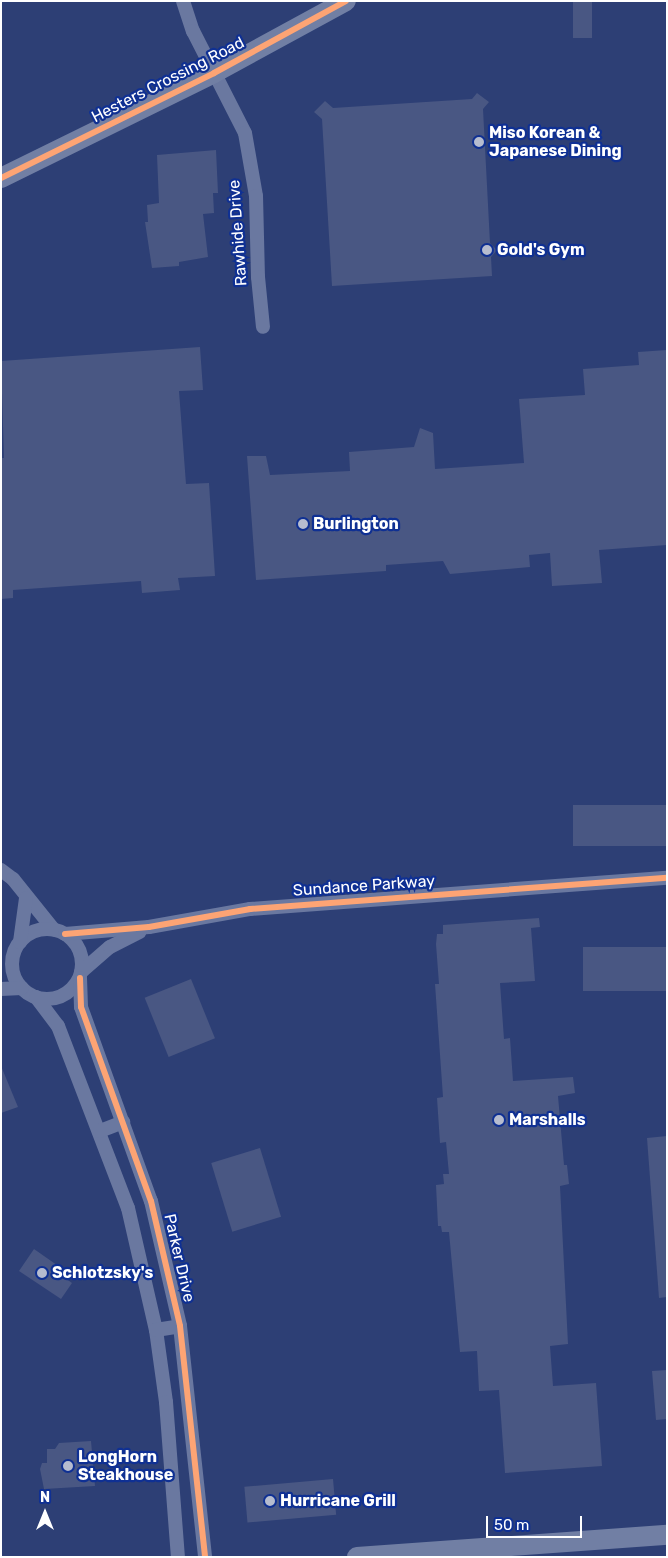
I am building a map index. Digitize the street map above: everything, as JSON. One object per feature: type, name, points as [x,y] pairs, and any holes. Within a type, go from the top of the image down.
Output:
[{"type":"street","name":"Rawhide Drive","points":[[184,1],[193,31],[245,133],[256,196],[258,276],[263,327]]},
{"type":"street","name":"Hesters Crossing Road","points":[[1,178],[214,72],[346,1]]},
{"type":"street","points":[[1,870],[13,879],[26,898],[80,950],[81,975],[64,995],[36,997]]},
{"type":"street","name":"Sundance Parkway","points":[[60,932],[149,927],[250,908],[667,878]]},
{"type":"street","points":[[26,898],[13,970],[22,988],[36,997],[58,1026],[100,1131],[128,1208],[156,1330],[166,1402],[178,1557]]},
{"type":"street","name":"Sundance Parkway","points":[[81,975],[110,947],[149,927]]},
{"type":"street","points":[[1,965],[30,934],[60,932]]},
{"type":"street","name":"Parker Drive","points":[[81,975],[80,1007],[151,1201],[180,1326],[205,1557]]},
{"type":"street","points":[[1,989],[22,988]]},
{"type":"street","points":[[100,1131],[123,1122]]},
{"type":"street","points":[[156,1330],[180,1326]]},
{"type":"street","points":[[357,1557],[667,1535]]},
{"type":"building","points":[[573,1],[592,1],[592,38],[573,38]]},
{"type":"building","points":[[477,93],[489,102],[483,109],[490,243],[497,250],[491,257],[492,276],[332,286],[322,119],[314,112],[325,101],[333,108],[472,99]]},
{"type":"building","points":[[216,150],[218,193],[213,193],[214,213],[203,214],[208,257],[179,262],[179,266],[152,268],[145,222],[148,222],[147,205],[159,203],[157,155]]},
{"type":"building","points":[[200,347],[203,390],[179,391],[186,484],[209,483],[215,576],[178,578],[180,590],[142,593],[141,581],[13,590],[13,598],[1,599],[1,458],[4,458],[1,361]]},
{"type":"building","points":[[667,350],[667,545],[599,550],[602,583],[552,586],[550,553],[529,555],[530,567],[450,574],[443,561],[386,565],[386,571],[256,580],[247,456],[266,456],[270,475],[350,471],[349,452],[414,447],[420,428],[433,433],[435,469],[524,463],[519,399],[585,395],[583,369],[639,365],[638,352]]},
{"type":"building","points":[[573,805],[667,805],[667,846],[573,846]]},
{"type":"building","points":[[539,918],[540,927],[531,928],[535,981],[500,983],[504,1039],[510,1038],[513,1081],[573,1077],[575,1093],[558,1096],[564,1165],[567,1165],[569,1184],[560,1186],[568,1344],[550,1346],[553,1386],[596,1383],[602,1466],[505,1473],[499,1390],[479,1391],[477,1351],[460,1352],[449,1232],[442,1232],[441,1226],[438,1226],[436,1185],[444,1184],[443,1174],[449,1174],[446,1142],[440,1143],[437,1098],[443,1097],[435,984],[439,984],[436,944],[437,934],[443,934],[443,925]]},
{"type":"building","points":[[583,947],[667,947],[667,991],[583,991]]},
{"type":"building","points":[[191,979],[215,1038],[169,1057],[145,998]]},
{"type":"building","points":[[1,1066],[18,1107],[1,1113]]},
{"type":"building","points":[[667,1136],[667,1297],[659,1298],[647,1138]]},
{"type":"building","points":[[260,1148],[281,1217],[232,1232],[211,1163]]},
{"type":"building","name":"Schlotzsky's","points":[[34,1249],[64,1270],[61,1275],[72,1283],[61,1299],[19,1271]]},
{"type":"building","points":[[667,1370],[667,1419],[656,1420],[652,1371]]},
{"type":"building","name":"LongHorn Steakhouse","points":[[91,1441],[95,1486],[44,1489],[40,1469],[42,1463],[47,1463],[47,1449],[55,1449],[59,1443]]},
{"type":"building","points":[[333,1479],[336,1515],[247,1523],[244,1487]]},
{"type":"cycle path","points":[[1,178],[214,73],[346,1]]},
{"type":"cycle path","points":[[65,934],[149,927],[250,909],[667,878]]},
{"type":"cycle path","points":[[80,978],[81,1007],[151,1201],[180,1326],[205,1557]]},
{"type":"place","name":"Miso Korean & Japanese Dining","points":[[479,142]]},
{"type":"place","name":"Gold's Gym","points":[[487,250]]},
{"type":"place","name":"Burlington","points":[[303,524]]},
{"type":"place","name":"Marshalls","points":[[499,1120]]},
{"type":"place","name":"Schlotzsky's","points":[[42,1273]]},
{"type":"place","name":"LongHorn Steakhouse","points":[[68,1466]]},
{"type":"place","name":"Hurricane Grill","points":[[270,1501]]}]
